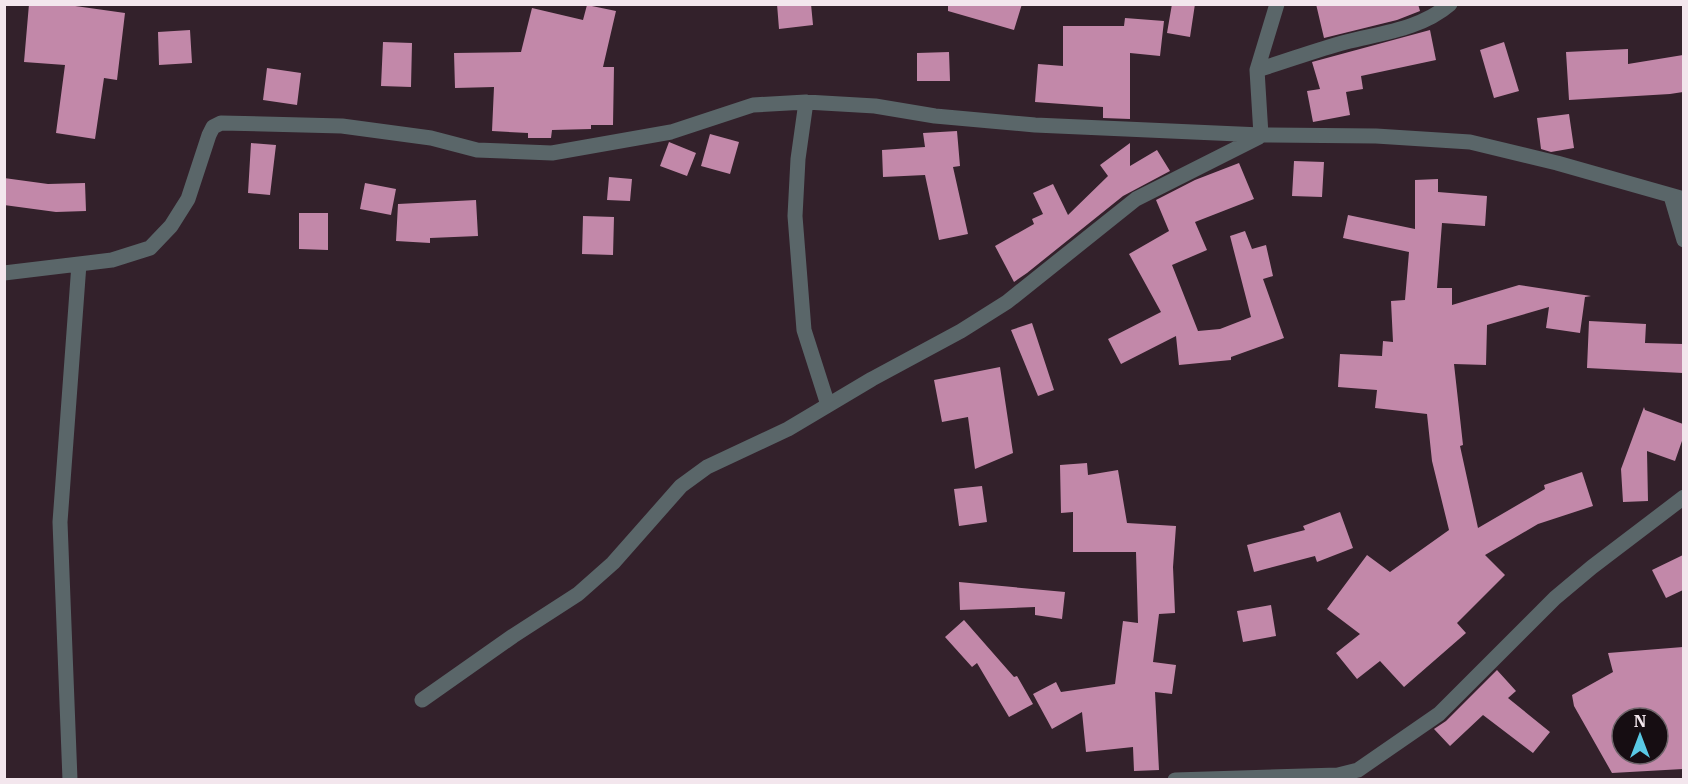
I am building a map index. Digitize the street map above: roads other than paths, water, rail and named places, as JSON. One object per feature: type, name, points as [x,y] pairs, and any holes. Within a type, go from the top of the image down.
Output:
[{"type":"street","points":[[1262,135],[1257,70],[1277,4]]},
{"type":"street","points":[[1257,70],[1345,42],[1405,28],[1441,11],[1450,4]]},
{"type":"street","points":[[806,102],[798,159],[796,226],[804,330],[828,405]]},
{"type":"street","points":[[4,273],[112,260],[150,248],[171,226],[188,199],[209,135],[213,127],[221,123],[342,126],[431,138],[477,150],[552,153],[671,132],[753,105],[806,102],[875,106],[934,116],[1035,125],[1262,135],[1376,136],[1470,142],[1557,163],[1677,197],[1683,240]]},
{"type":"street","points":[[422,700],[578,594],[613,563],[681,486],[707,467],[788,429],[872,379],[961,331],[1007,302],[1137,200],[1262,135]]},
{"type":"street","points":[[70,780],[60,522],[79,264]]},
{"type":"street","points":[[1175,780],[1338,775],[1358,770],[1438,714],[1555,598],[1683,497]]}]
